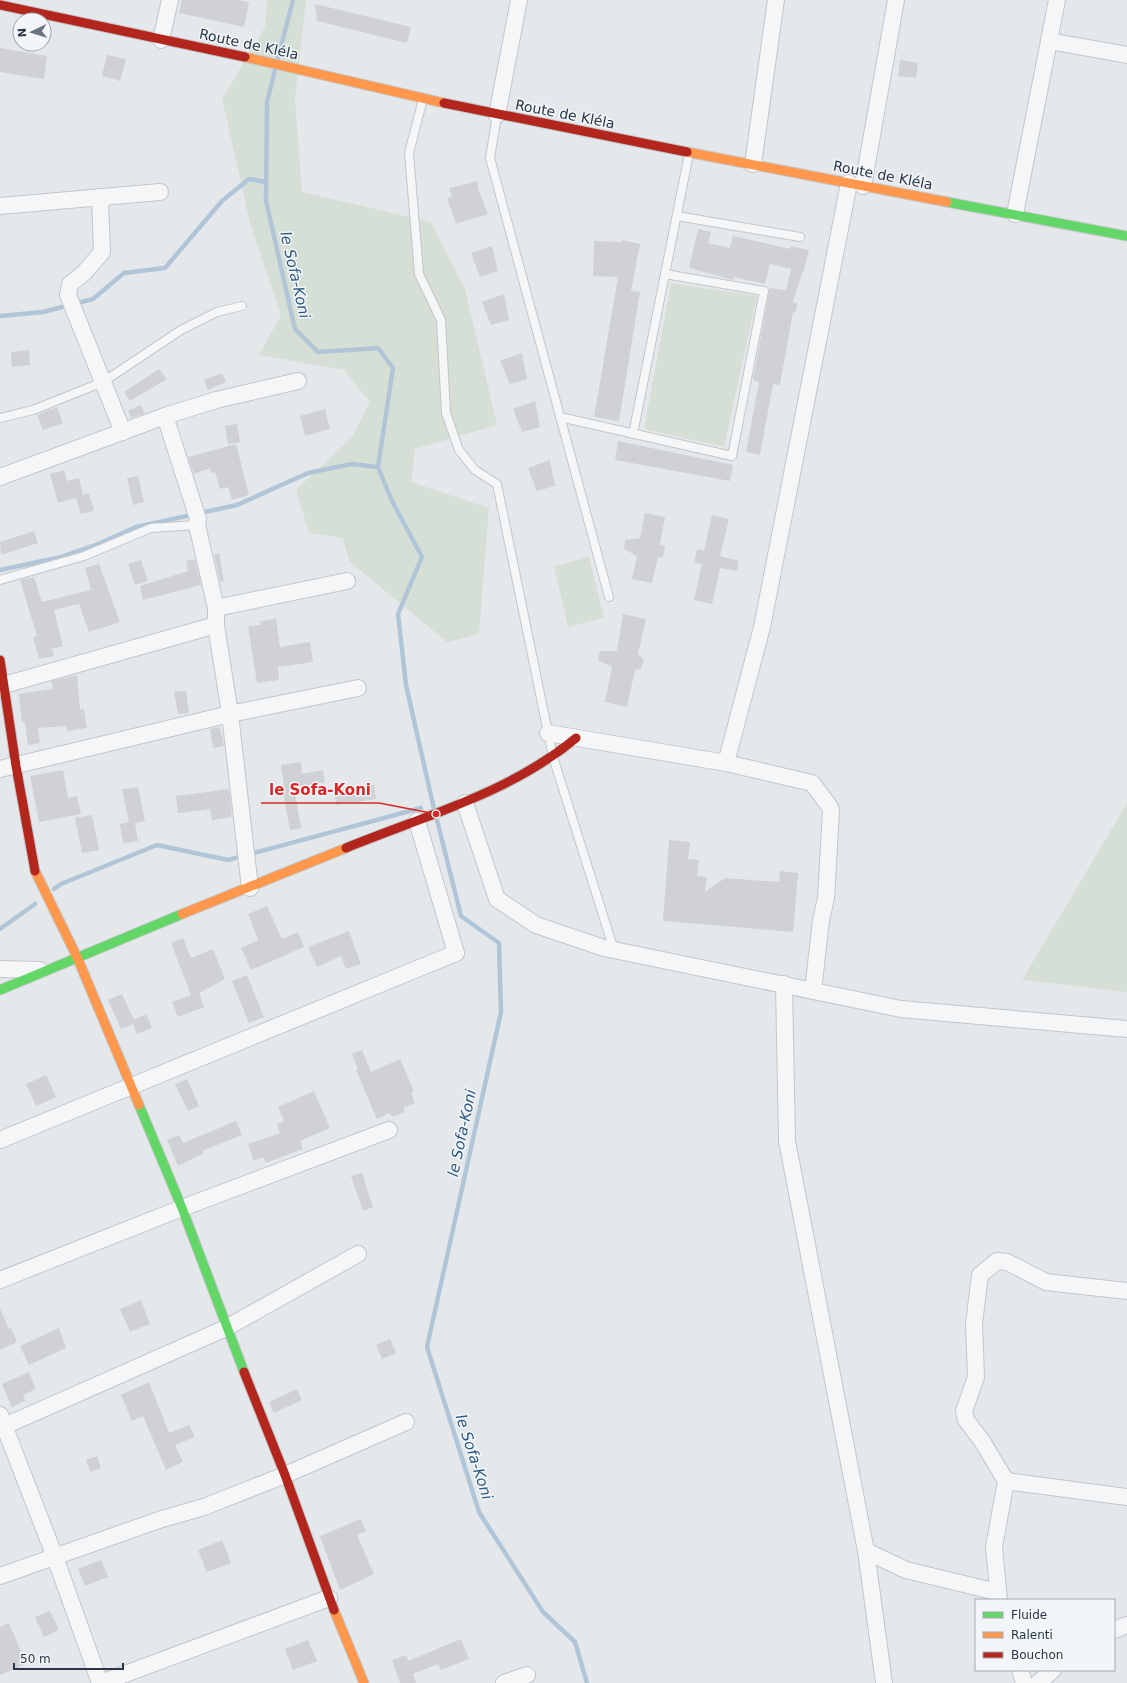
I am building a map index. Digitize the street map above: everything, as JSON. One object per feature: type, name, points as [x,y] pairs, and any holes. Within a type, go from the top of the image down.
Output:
[{"type":"street","points":[[161,40],[170,0]]},
{"type":"street","points":[[497,114],[519,0]]},
{"type":"street","points":[[753,164],[776,0]]},
{"type":"street","points":[[726,763],[762,627],[896,0]]},
{"type":"street","points":[[1015,214],[1056,0]]},
{"type":"street","name":"Route de Kléla","points":[[0,5],[245,57],[497,114],[690,153],[1127,236]]},
{"type":"street","points":[[1049,40],[1127,55]]},
{"type":"street","points":[[0,206],[160,192]]},
{"type":"street","points":[[100,197],[102,252],[84,273],[70,284],[68,295],[123,432]]},
{"type":"street","points":[[0,477],[165,416],[216,400],[298,381]]},
{"type":"street","points":[[165,416],[196,517],[216,608],[216,625],[230,714],[250,888]]},
{"type":"street","points":[[216,608],[347,581]]},
{"type":"street","points":[[2,685],[216,625]]},
{"type":"street","points":[[0,660],[2,685],[35,872],[77,957],[182,1208],[226,1328],[285,1475],[329,1598],[364,1683]]},
{"type":"street","points":[[0,769],[230,714],[358,688]]},
{"type":"street","points":[[548,733],[726,763],[812,783],[830,806],[831,812],[826,898],[821,920],[813,991]]},
{"type":"street","points":[[0,990],[77,957],[465,803],[553,757],[576,738]]},
{"type":"street","points":[[465,803],[497,899],[536,925],[614,950],[901,1009],[1127,1029]]},
{"type":"street","points":[[0,1140],[456,953],[417,821]]},
{"type":"street","points":[[0,969],[45,970]]},
{"type":"street","points":[[784,984],[787,1141],[866,1551],[884,1683]]},
{"type":"street","points":[[0,1280],[182,1208],[389,1130]]},
{"type":"street","points":[[329,1598],[100,1683],[54,1557],[2,1423],[226,1328],[358,1254]]},
{"type":"street","points":[[866,1551],[906,1570],[998,1596],[994,1547],[1006,1481],[982,1441],[966,1420],[964,1411],[976,1377],[974,1324],[980,1275],[997,1261],[1007,1262],[1046,1282],[1127,1291]]},
{"type":"street","points":[[0,1576],[204,1507],[285,1475],[406,1422]]},
{"type":"street","points":[[1006,1481],[1127,1497]]},
{"type":"street","points":[[1115,1630],[1127,1625]]},
{"type":"street","points":[[1020,1671],[1024,1683]]},
{"type":"street","points":[[1038,1683],[1052,1671]]},
{"type":"street","points":[[504,1683],[527,1675]]},
{"type":"lane","points":[[423,98],[409,153],[420,274],[440,320],[446,413],[459,450],[475,470],[497,484],[553,757],[614,950]]},
{"type":"lane","points":[[497,114],[490,158],[609,597]]},
{"type":"lane","points":[[633,434],[690,153]]},
{"type":"lane","points":[[677,216],[800,237]]},
{"type":"lane","points":[[560,417],[732,456],[764,291],[665,274]]},
{"type":"lane","points":[[0,418],[33,410],[103,382],[181,330],[217,312],[242,306]]},
{"type":"lane","points":[[0,580],[84,556],[151,528],[196,517]]},
{"type":"shaded area","points":[[267,0],[306,0],[295,99],[302,192],[431,222],[465,289],[497,425],[415,449],[411,482],[489,508],[479,634],[447,642],[349,561],[343,538],[309,533],[296,490],[352,437],[370,402],[344,370],[259,355],[281,315],[250,223],[222,99],[265,27]]},
{"type":"shaded area","points":[[671,283],[757,296],[724,447],[644,429]]},
{"type":"shaded area","points":[[589,557],[604,618],[568,627],[554,566]]},
{"type":"shaded area","points":[[1127,803],[1127,992],[1022,980]]},
{"type":"building","points":[[182,0],[237,0],[249,2],[244,27],[179,13]]},
{"type":"building","points":[[315,4],[411,27],[407,43],[317,21]]},
{"type":"building","points":[[0,48],[12,50],[12,52],[24,52],[47,56],[44,79],[0,72]]},
{"type":"building","points":[[107,55],[126,59],[120,81],[102,76]]},
{"type":"building","points":[[900,60],[918,63],[916,78],[898,76]]},
{"type":"building","points":[[478,181],[478,189],[488,214],[456,224],[447,198],[452,197],[449,188]]},
{"type":"building","points":[[698,229],[711,232],[708,243],[730,248],[733,236],[790,249],[790,246],[809,250],[804,271],[793,302],[798,304],[795,312],[793,312],[780,385],[773,384],[760,455],[746,452],[759,382],[753,380],[770,288],[786,290],[791,269],[770,264],[765,284],[734,277],[734,280],[689,268]]},
{"type":"building","points":[[622,240],[640,244],[631,291],[640,292],[619,421],[594,417],[618,277],[593,276],[594,241],[621,242]]},
{"type":"building","points":[[492,246],[498,271],[480,277],[471,253]]},
{"type":"building","points":[[504,294],[509,320],[491,325],[482,302]]},
{"type":"building","points":[[29,350],[30,365],[12,367],[11,352]]},
{"type":"building","points":[[522,353],[527,379],[510,384],[500,361]]},
{"type":"building","points":[[159,369],[167,379],[130,401],[124,392]]},
{"type":"building","points":[[222,373],[226,382],[208,390],[204,380]]},
{"type":"building","points":[[535,401],[540,427],[522,432],[513,409]]},
{"type":"building","points":[[141,405],[145,413],[131,418],[128,411]]},
{"type":"building","points":[[57,407],[63,423],[43,430],[37,415]]},
{"type":"building","points":[[325,409],[330,429],[305,436],[300,416]]},
{"type":"building","points":[[237,424],[240,442],[228,444],[225,426]]},
{"type":"building","points":[[618,441],[733,465],[730,481],[615,460]]},
{"type":"building","points":[[236,444],[249,495],[232,500],[228,487],[220,489],[215,472],[211,473],[210,468],[194,474],[188,457]]},
{"type":"building","points":[[550,460],[555,486],[537,491],[528,468]]},
{"type":"building","points":[[64,470],[67,481],[79,478],[83,495],[89,493],[94,511],[81,514],[76,498],[58,503],[50,474]]},
{"type":"building","points":[[138,476],[144,502],[133,505],[127,478]]},
{"type":"building","points":[[645,513],[665,517],[660,544],[665,546],[663,558],[658,557],[652,583],[632,579],[637,556],[624,549],[625,540],[640,538]]},
{"type":"building","points":[[712,515],[729,519],[720,556],[739,561],[737,571],[720,568],[712,604],[694,600],[702,564],[694,563],[697,549],[704,551]]},
{"type":"building","points":[[34,531],[38,543],[1,555],[0,542]]},
{"type":"building","points":[[219,553],[224,581],[220,582],[214,555]]},
{"type":"building","points":[[195,559],[201,585],[143,600],[140,586],[188,571],[186,561]]},
{"type":"building","points":[[141,560],[148,581],[135,585],[128,564]]},
{"type":"building","points":[[99,564],[120,622],[89,632],[79,604],[54,610],[63,646],[52,649],[54,656],[39,659],[33,637],[37,636],[20,580],[34,577],[42,602],[91,590],[85,568]]},
{"type":"building","points":[[623,614],[646,619],[638,654],[644,660],[641,669],[635,670],[627,707],[605,702],[612,667],[598,660],[600,651],[617,651]]},
{"type":"building","points":[[276,619],[280,647],[310,642],[313,662],[278,667],[279,680],[257,683],[248,626],[261,625],[260,621]]},
{"type":"building","points":[[77,675],[80,710],[84,709],[87,728],[67,731],[66,726],[38,728],[40,743],[28,745],[25,722],[22,722],[19,694],[53,689],[51,681]]},
{"type":"building","points":[[186,691],[189,713],[178,714],[174,692]]},
{"type":"building","points":[[220,727],[224,746],[213,748],[210,729]]},
{"type":"building","points":[[301,762],[302,774],[323,770],[325,782],[294,788],[301,828],[290,830],[282,786],[284,786],[281,765]]},
{"type":"building","points":[[63,770],[68,798],[77,796],[81,814],[39,822],[30,776]]},
{"type":"building","points":[[374,785],[376,799],[336,805],[334,790]]},
{"type":"building","points":[[138,787],[145,821],[135,823],[138,841],[123,843],[120,824],[129,822],[122,789]]},
{"type":"building","points":[[229,789],[232,817],[212,820],[210,809],[178,813],[176,796]]},
{"type":"building","points":[[92,815],[99,850],[82,853],[75,818]]},
{"type":"building","points":[[669,840],[690,842],[688,859],[699,860],[697,876],[707,877],[705,892],[725,878],[779,882],[780,871],[798,873],[793,932],[663,921]]},
{"type":"building","points":[[267,906],[282,939],[298,932],[304,947],[251,970],[241,948],[258,940],[248,914]]},
{"type":"building","points":[[349,931],[361,964],[346,969],[341,956],[317,967],[308,947]]},
{"type":"building","points":[[183,938],[191,958],[213,949],[225,979],[199,993],[204,1007],[178,1017],[172,1002],[191,995],[171,943]]},
{"type":"building","points":[[247,975],[264,1017],[249,1023],[232,981]]},
{"type":"building","points":[[122,994],[134,1020],[146,1014],[152,1028],[137,1034],[133,1024],[121,1029],[108,1000]]},
{"type":"building","points":[[362,1050],[371,1072],[400,1059],[414,1091],[411,1093],[415,1103],[403,1108],[405,1112],[392,1117],[390,1113],[377,1119],[356,1070],[358,1070],[352,1054]]},
{"type":"building","points":[[46,1075],[56,1097],[36,1106],[26,1084]]},
{"type":"building","points":[[187,1079],[199,1106],[188,1111],[175,1084]]},
{"type":"building","points":[[314,1091],[330,1128],[300,1141],[303,1149],[266,1163],[263,1157],[254,1161],[248,1144],[280,1133],[277,1124],[284,1121],[278,1107]]},
{"type":"building","points":[[236,1121],[242,1135],[202,1151],[204,1153],[178,1166],[167,1140],[179,1135],[183,1143]]},
{"type":"building","points":[[362,1173],[373,1207],[363,1211],[351,1176]]},
{"type":"building","points":[[141,1300],[150,1324],[130,1332],[120,1309]]},
{"type":"building","points":[[0,1308],[9,1329],[11,1328],[17,1342],[0,1350]]},
{"type":"building","points":[[59,1328],[66,1348],[29,1365],[20,1346]]},
{"type":"building","points":[[390,1339],[396,1353],[382,1359],[376,1345]]},
{"type":"building","points":[[29,1372],[36,1389],[23,1395],[25,1401],[12,1407],[2,1384]]},
{"type":"building","points":[[149,1382],[169,1433],[189,1425],[195,1437],[175,1445],[183,1462],[166,1470],[143,1416],[132,1421],[121,1395]]},
{"type":"building","points":[[297,1389],[302,1400],[274,1413],[269,1402]]},
{"type":"building","points":[[97,1456],[101,1468],[90,1472],[86,1460]]},
{"type":"building","points":[[361,1519],[366,1531],[357,1535],[374,1574],[340,1590],[320,1536]]},
{"type":"building","points":[[222,1540],[231,1563],[207,1572],[198,1550]]},
{"type":"building","points":[[101,1560],[108,1577],[85,1586],[78,1569]]},
{"type":"building","points":[[50,1611],[59,1630],[44,1637],[35,1617]]},
{"type":"building","points":[[9,1623],[26,1664],[0,1675],[0,1627]]},
{"type":"building","points":[[461,1639],[469,1659],[441,1670],[438,1664],[413,1674],[416,1683],[400,1683],[392,1660],[406,1655],[408,1661]]},
{"type":"building","points":[[308,1640],[317,1661],[293,1670],[285,1649]]},
{"type":"waterway","name":"le Sofa-Koni","points":[[278,58],[293,0]]},
{"type":"waterway","name":"le Sofa-Koni","points":[[275,70],[267,102],[266,201],[295,329],[318,352],[378,348],[393,368],[378,467],[392,501],[422,557],[398,614],[406,685],[434,809]]},
{"type":"waterway","points":[[0,316],[43,312],[93,299],[124,273],[165,268],[222,201],[249,179],[266,182]]},
{"type":"waterway","points":[[0,570],[61,557],[96,545],[136,527],[237,505],[308,473],[352,464],[378,467]]},
{"type":"waterway","points":[[54,889],[61,884],[157,845],[228,860],[421,808]]},
{"type":"waterway","name":"le Sofa-Koni","points":[[437,820],[461,916],[499,943],[501,1012],[427,1347],[479,1512],[543,1612],[575,1642],[587,1683]]},
{"type":"waterway","points":[[0,929],[35,904]]},
{"type":"traffic: fast","points":[[947,202],[1127,236]]},
{"type":"traffic: fast","points":[[0,990],[182,914]]},
{"type":"traffic: fast","points":[[139,1105],[182,1208],[244,1372]]},
{"type":"traffic: slow","points":[[245,57],[444,103]]},
{"type":"traffic: slow","points":[[687,152],[947,202]]},
{"type":"traffic: slow","points":[[182,914],[346,848]]},
{"type":"traffic: slow","points":[[35,871],[77,957],[139,1105]]},
{"type":"traffic: slow","points":[[334,1610],[364,1683]]},
{"type":"traffic: jam","points":[[0,5],[245,57]]},
{"type":"traffic: jam","points":[[444,103],[687,152]]},
{"type":"traffic: jam","points":[[0,660],[16,766],[35,871]]},
{"type":"traffic: jam","points":[[346,848],[436,814],[495,789],[523,774],[576,738]]},
{"type":"traffic: jam","points":[[244,1372],[285,1475],[334,1610]]},
{"type":"place","name":"le Sofa-Koni","points":[[436,814]]}]
